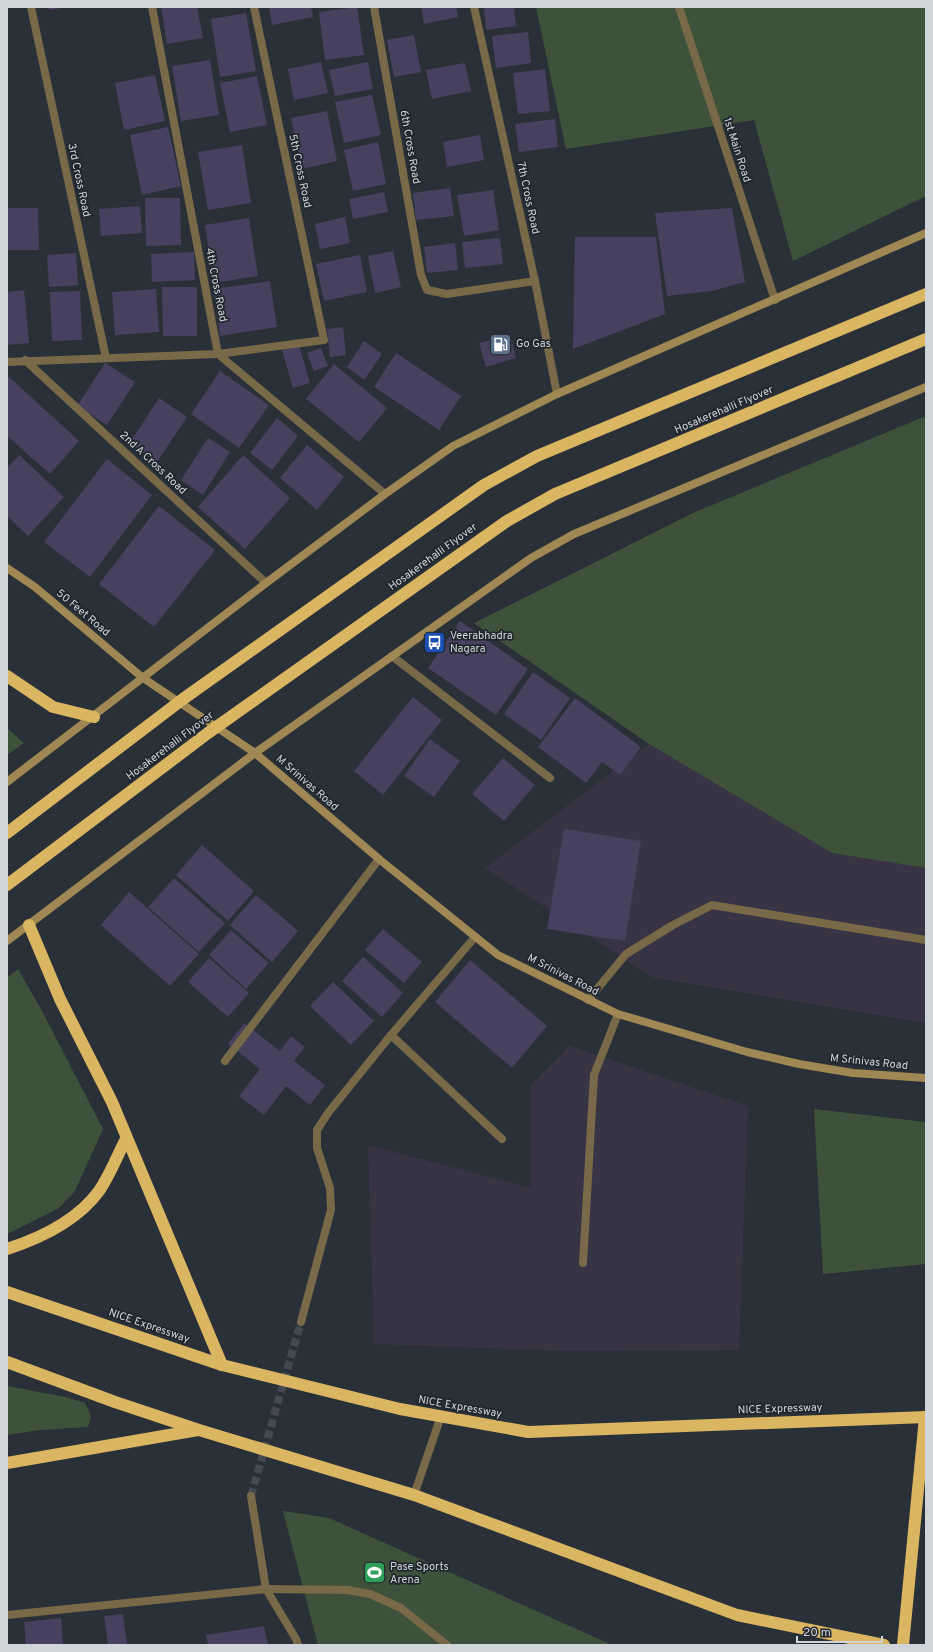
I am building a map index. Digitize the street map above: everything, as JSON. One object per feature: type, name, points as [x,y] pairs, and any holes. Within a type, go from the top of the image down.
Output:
[{"type":"highway","points":[[7,833],[183,699],[484,485],[537,456],[926,294]]},
{"type":"highway","name":"Hosakerehalli Flyover","points":[[7,885],[208,733],[506,521],[555,494],[926,340]]},
{"type":"highway","points":[[7,676],[53,707],[94,717]]},
{"type":"highway","points":[[29,925],[60,999],[112,1102],[126,1139],[222,1365]]},
{"type":"highway","points":[[7,1249],[38,1239],[71,1218],[99,1191],[126,1139]]},
{"type":"highway","name":"NICE Expressway","points":[[7,1292],[222,1365],[400,1409],[528,1432],[926,1417]]},
{"type":"highway","points":[[7,1362],[115,1402],[199,1430],[414,1495],[737,1615],[884,1645]]},
{"type":"highway","points":[[902,1645],[926,1417]]},
{"type":"highway","points":[[7,1462],[199,1430]]},
{"type":"street","name":"3rd Cross Road","points":[[31,7],[106,358]]},
{"type":"street","name":"4th Cross Road","points":[[152,7],[218,354]]},
{"type":"street","name":"5th Cross Road","points":[[218,354],[324,340],[254,7]]},
{"type":"street","name":"6th Cross Road","points":[[374,7],[421,275],[427,290],[447,294],[535,281]]},
{"type":"street","name":"7th Cross Road","points":[[474,7],[535,281],[557,394]]},
{"type":"street","name":"1st Main Road","points":[[679,7],[775,300]]},
{"type":"street","points":[[7,782],[94,717],[266,583],[385,494],[454,446],[557,394],[926,234]]},
{"type":"street","points":[[7,362],[25,360],[218,354],[385,494]]},
{"type":"street","name":"2nd A Cross Road","points":[[25,360],[266,583]]},
{"type":"street","points":[[7,941],[255,753],[531,558],[574,534],[926,387]]},
{"type":"street","name":"50 Feet Road","points":[[7,568],[35,587],[143,678],[255,753]]},
{"type":"street","points":[[392,656],[550,778]]},
{"type":"street","name":"M Srinivas Road","points":[[255,753],[379,859],[475,937],[498,954],[588,1000],[618,1014],[747,1052],[799,1064],[853,1073],[926,1078]]},
{"type":"street","points":[[225,1061],[379,859]]},
{"type":"street","points":[[588,1000],[626,954],[672,925],[712,905],[926,940]]},
{"type":"street","points":[[301,1322],[331,1210],[330,1188],[317,1148],[317,1130],[328,1113],[391,1035],[475,937]]},
{"type":"street","points":[[583,1263],[594,1075],[618,1014]]},
{"type":"street","points":[[391,1035],[502,1139]]},
{"type":"street","points":[[414,1495],[441,1416]]},
{"type":"street","points":[[251,1496],[266,1589],[296,1639],[298,1645]]},
{"type":"street","points":[[7,1615],[266,1589],[348,1590],[370,1594],[401,1608],[447,1645]]},
{"type":"shaded area","points":[[649,744],[832,853],[926,868],[926,1023],[652,977],[485,868]]},
{"type":"shaded area","points":[[569,1046],[748,1106],[739,1350],[568,1351],[374,1344],[368,1145],[531,1188],[531,1085]]},
{"type":"green space","points":[[536,7],[926,7],[926,196],[793,261],[754,120],[566,149]]},
{"type":"green space","points":[[926,416],[926,868],[832,853],[649,744],[474,623],[693,513]]},
{"type":"green space","points":[[7,728],[24,743],[7,755]]},
{"type":"green space","points":[[18,969],[42,1011],[103,1129],[75,1191],[59,1208],[7,1234],[7,978]]},
{"type":"green space","points":[[814,1109],[926,1122],[926,1264],[823,1274]]},
{"type":"green space","points":[[7,1386],[66,1397],[85,1403],[91,1416],[88,1427],[39,1430],[7,1435]]},
{"type":"green space","name":"Pase Sports Arena","points":[[283,1511],[329,1518],[612,1645],[318,1645]]},
{"type":"building","points":[[48,7],[61,7],[61,8],[49,10]]},
{"type":"building","points":[[161,7],[197,7],[203,38],[167,44]]},
{"type":"building","points":[[269,7],[311,7],[313,17],[272,25]]},
{"type":"building","points":[[357,7],[364,55],[325,60],[319,12]]},
{"type":"building","points":[[421,7],[456,7],[458,17],[424,24]]},
{"type":"building","points":[[484,7],[514,7],[516,26],[486,30]]},
{"type":"building","points":[[246,13],[256,71],[220,77],[211,19]]},
{"type":"building","points":[[528,32],[531,63],[496,68],[492,36]]},
{"type":"building","points":[[414,35],[421,72],[394,77],[387,40]]},
{"type":"building","points":[[210,60],[219,115],[181,121],[172,66]]},
{"type":"building","points":[[321,62],[328,93],[294,100],[288,69]]},
{"type":"building","points":[[368,62],[373,89],[335,96],[329,70]]},
{"type":"building","points":[[465,63],[471,91],[432,99],[426,70]]},
{"type":"building","points":[[545,69],[550,111],[518,114],[513,73]]},
{"type":"building","points":[[155,75],[165,121],[124,130],[115,83]]},
{"type":"building","points":[[257,76],[267,125],[230,132],[220,83]]},
{"type":"building","points":[[372,95],[381,135],[344,143],[335,102]]},
{"type":"building","points":[[327,111],[337,161],[301,169],[291,118]]},
{"type":"building","points":[[555,119],[558,147],[519,152],[515,124]]},
{"type":"building","points":[[168,127],[181,186],[142,195],[130,135]]},
{"type":"building","points":[[480,135],[484,160],[447,167],[443,142]]},
{"type":"building","points":[[378,142],[386,184],[353,191],[344,150]]},
{"type":"building","points":[[242,145],[251,203],[208,210],[198,152]]},
{"type":"building","points":[[450,188],[454,216],[416,220],[413,193]]},
{"type":"building","points":[[493,190],[499,230],[464,236],[457,195]]},
{"type":"building","points":[[384,192],[388,212],[353,219],[349,199]]},
{"type":"building","points":[[145,198],[180,198],[181,245],[146,246]]},
{"type":"building","points":[[140,206],[142,233],[101,236],[99,209]]},
{"type":"building","points":[[7,208],[38,208],[39,250],[7,250]]},
{"type":"building","points":[[732,208],[745,282],[712,291],[667,296],[655,213]]},
{"type":"building","points":[[345,217],[350,243],[320,249],[315,224]]},
{"type":"building","points":[[249,218],[258,276],[214,283],[205,225]]},
{"type":"building","points":[[575,237],[656,237],[665,314],[573,349]]},
{"type":"building","points":[[500,238],[503,264],[465,268],[462,242]]},
{"type":"building","points":[[455,243],[458,270],[427,273],[424,247]]},
{"type":"building","points":[[393,251],[401,287],[375,293],[368,256]]},
{"type":"building","points":[[194,252],[195,280],[152,282],[151,254]]},
{"type":"building","points":[[76,253],[78,285],[49,287],[47,255]]},
{"type":"building","points":[[360,255],[367,292],[324,301],[316,264]]},
{"type":"building","points":[[270,281],[277,327],[220,336],[213,289]]},
{"type":"building","points":[[162,287],[197,287],[197,336],[163,336]]},
{"type":"building","points":[[156,289],[159,332],[115,335],[112,292]]},
{"type":"building","points":[[24,290],[29,343],[7,345],[7,292]]},
{"type":"building","points":[[80,291],[82,340],[52,341],[50,292]]},
{"type":"building","points":[[343,327],[346,355],[330,357],[327,329]]},
{"type":"building","points":[[510,335],[516,358],[486,367],[479,343]]},
{"type":"building","points":[[364,341],[382,354],[364,380],[347,367]]},
{"type":"building","points":[[299,345],[310,383],[293,388],[282,350]]},
{"type":"building","points":[[321,348],[328,366],[314,371],[307,353]]},
{"type":"building","points":[[396,353],[461,396],[439,430],[374,387]]},
{"type":"building","points":[[105,363],[135,382],[107,425],[77,406]]},
{"type":"building","points":[[334,364],[387,408],[359,442],[306,399]]},
{"type":"building","points":[[220,371],[269,405],[239,448],[191,414]]},
{"type":"building","points":[[7,375],[79,441],[50,474],[7,436]]},
{"type":"building","points":[[159,398],[187,417],[157,462],[129,444]]},
{"type":"building","points":[[277,418],[298,436],[272,470],[250,453]]},
{"type":"building","points":[[208,438],[230,452],[203,495],[181,480]]},
{"type":"building","points":[[307,445],[344,477],[317,510],[280,478]]},
{"type":"building","points":[[19,455],[64,497],[28,536],[7,516],[7,468]]},
{"type":"building","points":[[243,455],[290,498],[245,549],[198,507]]},
{"type":"building","points":[[107,459],[152,495],[90,577],[44,542]]},
{"type":"building","points":[[159,506],[215,550],[154,627],[99,584]]},
{"type":"building","points":[[460,621],[528,669],[496,715],[428,668]]},
{"type":"building","points":[[533,672],[570,698],[541,740],[504,714]]},
{"type":"building","points":[[413,697],[442,720],[383,795],[354,771]]},
{"type":"building","points":[[575,698],[641,747],[620,775],[602,762],[586,783],[538,747]]},
{"type":"building","points":[[430,739],[460,761],[434,797],[404,776]]},
{"type":"building","points":[[503,758],[535,785],[504,821],[472,794]]},
{"type":"building","points":[[564,829],[641,841],[625,941],[547,929]]},
{"type":"building","points":[[202,845],[254,891],[228,921],[176,875]]},
{"type":"building","points":[[174,878],[225,923],[199,952],[148,907]]},
{"type":"building","points":[[129,892],[199,954],[170,986],[101,925]]},
{"type":"building","points":[[256,895],[298,931],[272,962],[230,925]]},
{"type":"building","points":[[383,929],[422,962],[404,983],[365,950]]},
{"type":"building","points":[[231,930],[269,963],[246,989],[209,955]]},
{"type":"building","points":[[363,957],[403,993],[382,1017],[342,981]]},
{"type":"building","points":[[209,958],[249,993],[228,1017],[188,982]]},
{"type":"building","points":[[470,960],[547,1026],[512,1068],[435,1002]]},
{"type":"building","points":[[333,982],[374,1021],[351,1045],[310,1006]]},
{"type":"building","points":[[244,1023],[280,1051],[291,1036],[305,1047],[294,1061],[325,1085],[310,1105],[286,1086],[264,1115],[239,1096],[260,1069],[228,1044]]},
{"type":"building","points":[[123,1614],[127,1645],[108,1645],[104,1616]]},
{"type":"building","points":[[61,1618],[63,1645],[26,1645],[24,1622]]},
{"type":"building","points":[[264,1626],[268,1645],[208,1645],[206,1635]]},
{"type":"tunnel","points":[[251,1496],[301,1322]]},
{"type":"place","name":"Go Gas","points":[[501,344]]},
{"type":"place","name":"Veerabhadra Nagara","points":[[434,642]]},
{"type":"place","name":"Pase Sports Arena","points":[[374,1573]]}]
